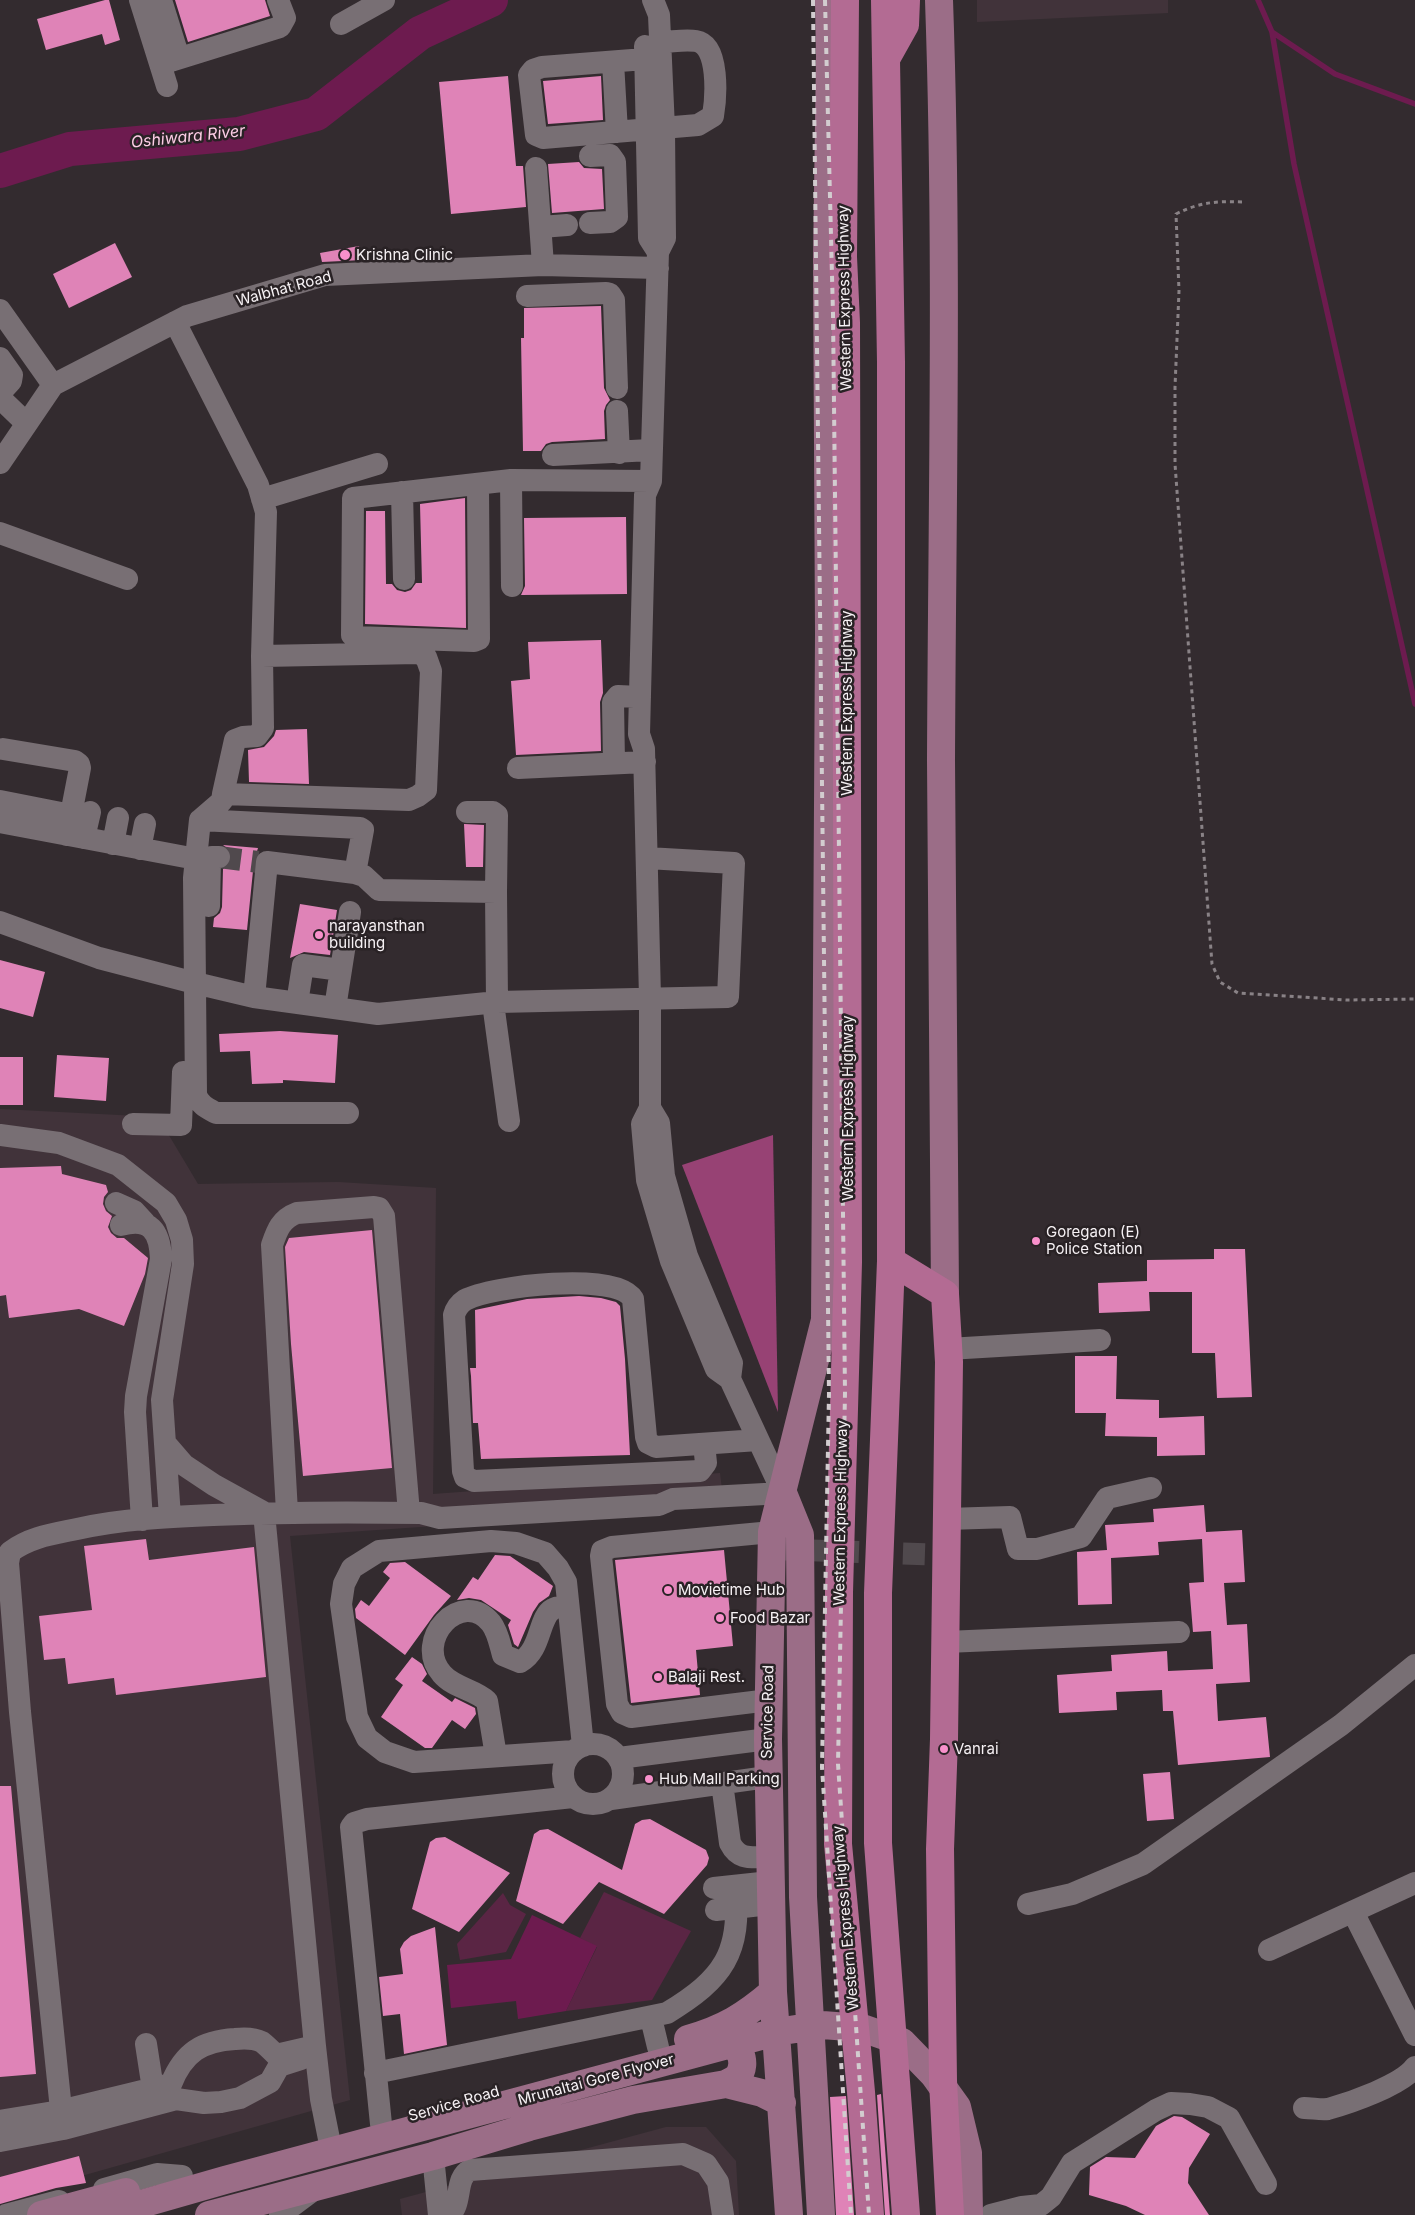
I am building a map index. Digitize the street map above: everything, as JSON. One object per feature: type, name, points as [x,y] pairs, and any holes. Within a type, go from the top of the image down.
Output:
[{"type":"highway","name":"Western Express Highway","points":[[845,0],[844,257],[846,323],[848,1262],[839,1592],[838,1844],[861,2092],[870,2215]]},
{"type":"highway","points":[[885,0],[891,352],[891,1261],[878,1593],[878,1843],[906,2215]]},
{"type":"highway","points":[[886,59],[905,25],[906,0]]},
{"type":"highway","points":[[891,1261],[945,1294],[948,1349],[946,1642],[940,1849],[944,2081],[950,2215]]},
{"type":"main road","name":"Service Road","points":[[789,2215],[774,1992],[767,1777],[772,1532],[825,1320],[829,643],[829,0]]},
{"type":"main road","points":[[939,0],[942,70],[943,474],[941,1016],[945,1294]]},
{"type":"main road","points":[[782,1493],[800,1535],[803,1897],[821,2215]]},
{"type":"main road","name":"Service Road","points":[[182,2176],[329,2139],[709,2033],[746,2014],[774,1992]]},
{"type":"main road","name":"Mrunaltai Gore Flyover","points":[[103,2215],[225,2180],[766,2034],[822,2025],[862,2028],[902,2042],[934,2075],[957,2107],[968,2153],[969,2215]]},
{"type":"main road","points":[[220,2212],[433,2156],[529,2127],[633,2100],[726,2084],[736,2078],[740,2072],[741,2059],[739,2048],[730,2039],[709,2033]]},
{"type":"main road","points":[[778,2049],[810,2045]]},
{"type":"main road","points":[[726,2084],[762,2092],[782,2103]]},
{"type":"main road","points":[[41,2215],[182,2176]]},
{"type":"street","points":[[140,0],[170,61]]},
{"type":"street","points":[[161,0],[170,61],[167,86]]},
{"type":"street","points":[[170,61],[280,26],[285,18],[278,0]]},
{"type":"street","points":[[341,24],[384,0]]},
{"type":"street","points":[[652,0],[659,15],[660,42],[656,129],[648,189],[649,238],[658,260]]},
{"type":"street","points":[[62,2120],[20,1712],[8,1563],[10,1552],[22,1543],[36,1537],[98,1524],[170,1517],[288,1512],[415,1513],[440,1518],[659,1505],[673,1499],[782,1493],[730,1379],[716,1369],[679,1258],[642,1124],[650,1108],[650,998],[645,755],[639,734],[640,696],[658,494],[651,481],[651,450],[658,260],[665,238],[656,129],[645,59],[643,15],[652,0]]},
{"type":"street","points":[[939,0],[949,0]]},
{"type":"street","points":[[645,59],[542,67],[533,70],[529,75],[534,131],[539,137],[698,126],[713,116],[714,62],[710,50],[696,41],[660,42]]},
{"type":"street","points":[[613,62],[616,132]]},
{"type":"street","points":[[590,156],[610,155],[615,162],[617,217],[610,222],[590,223]]},
{"type":"street","points":[[536,168],[544,265]]},
{"type":"street","points":[[616,190],[648,189]]},
{"type":"street","points":[[541,227],[567,225]]},
{"type":"street","name":"Walbhat Road","points":[[0,462],[52,385],[187,316],[325,275],[544,265],[594,266],[658,260]]},
{"type":"street","points":[[594,266],[595,293]]},
{"type":"street","points":[[527,296],[610,294],[614,300],[617,388]]},
{"type":"street","points":[[0,311],[52,385]]},
{"type":"street","points":[[133,1124],[181,1125],[190,1083],[200,872],[200,820],[222,801],[235,740],[257,736],[263,728],[262,656],[266,512],[258,486],[175,322]]},
{"type":"street","points":[[0,358],[12,375],[11,381],[0,393]]},
{"type":"street","points":[[0,398],[26,423]]},
{"type":"street","points":[[617,411],[619,453]]},
{"type":"street","points":[[553,455],[651,450]]},
{"type":"street","points":[[262,499],[377,464]]},
{"type":"street","points":[[478,484],[479,639],[474,641],[355,637],[352,635],[352,501],[356,497],[507,480],[651,481]]},
{"type":"street","points":[[507,480],[512,586]]},
{"type":"street","points":[[402,492],[404,580]]},
{"type":"street","points":[[0,533],[127,579]]},
{"type":"street","points":[[645,755],[653,732],[650,577]]},
{"type":"street","points":[[223,794],[409,800],[426,790],[432,671],[426,657],[418,653],[262,656]]},
{"type":"street","points":[[614,764],[613,702],[618,696],[640,696]]},
{"type":"street","points":[[3,749],[75,761],[79,764],[78,825]]},
{"type":"street","points":[[518,768],[614,764],[645,755]]},
{"type":"street","points":[[0,801],[78,825],[128,846],[200,872]]},
{"type":"street","points":[[467,812],[493,812],[497,815],[495,1003],[510,1121]]},
{"type":"street","points":[[200,820],[362,829],[355,873]]},
{"type":"street","points":[[128,846],[132,821]]},
{"type":"street","points":[[0,822],[78,825]]},
{"type":"street","points":[[200,872],[210,859],[219,857]]},
{"type":"street","points":[[0,922],[99,958],[195,984],[254,997],[378,1014],[495,1003],[728,997],[734,863],[647,858]]},
{"type":"street","points":[[254,997],[263,862],[355,873],[364,876],[380,890],[496,892]]},
{"type":"street","points":[[200,872],[209,906]]},
{"type":"street","points":[[335,1008],[350,912]]},
{"type":"street","points":[[297,1003],[303,965],[341,970]]},
{"type":"street","points":[[184,1059],[190,1083],[199,1101],[205,1108],[216,1113],[348,1113]]},
{"type":"street","points":[[0,1135],[59,1143],[118,1165],[166,1203],[176,1220],[182,1240],[183,1264],[162,1400],[170,1517]]},
{"type":"street","points":[[288,1512],[272,1245],[277,1231],[288,1217],[297,1214],[374,1206],[379,1208],[384,1216],[415,1513]]},
{"type":"street","points":[[118,1214],[133,1222],[145,1223],[158,1235],[160,1245],[161,1259],[138,1380],[135,1412],[142,1520]]},
{"type":"street","points":[[160,1245],[182,1240]]},
{"type":"street","points":[[704,1444],[706,1463],[700,1471],[474,1481],[468,1479],[463,1471],[454,1315],[456,1308],[466,1299],[518,1287],[554,1283],[582,1283],[623,1289],[630,1293],[633,1299],[648,1443],[656,1446],[758,1440]]},
{"type":"street","points":[[147,1335],[170,1340]]},
{"type":"street","points":[[948,1349],[1100,1340]]},
{"type":"street","points":[[165,1443],[184,1465],[214,1485],[264,1513]]},
{"type":"street","points":[[947,1519],[1010,1517],[1018,1549],[1037,1549],[1081,1537],[1106,1498],[1151,1488]]},
{"type":"street","points":[[264,1513],[321,2099],[329,2139]]},
{"type":"street","points":[[769,1700],[631,1717],[622,1713],[617,1704],[601,1556],[602,1551],[612,1547],[772,1532]]},
{"type":"street","points":[[578,1749],[566,1582],[558,1568],[545,1553],[516,1543],[491,1541],[379,1551],[352,1568],[344,1584],[341,1604],[357,1717],[367,1738],[385,1752],[414,1762],[496,1756],[578,1749],[603,1746],[612,1750],[619,1758],[623,1766],[623,1782],[619,1791],[602,1804],[582,1803],[573,1797],[565,1784],[563,1769],[567,1759],[578,1749]]},
{"type":"street","points":[[496,1756],[487,1701],[480,1695],[451,1683],[442,1674],[434,1661],[433,1649],[436,1633],[444,1620],[455,1613],[478,1614],[489,1621],[494,1628],[503,1655],[520,1662],[532,1652],[548,1613],[559,1607],[568,1607]]},
{"type":"street","points":[[946,1642],[1179,1632]]},
{"type":"street","points":[[1028,1904],[1072,1894],[1143,1864],[1340,1725],[1415,1665]]},
{"type":"street","points":[[619,1758],[768,1739]]},
{"type":"street","points":[[611,1799],[767,1777]]},
{"type":"street","points":[[722,1783],[730,1844],[735,1852],[746,1858],[770,1881]]},
{"type":"street","points":[[381,2124],[351,1827],[354,1823],[367,1819],[573,1797]]},
{"type":"street","points":[[376,2073],[651,2018],[667,2013],[697,1993],[721,1968],[733,1947],[738,1920],[726,1909],[725,1887],[770,1881]]},
{"type":"street","points":[[726,1909],[770,1881]]},
{"type":"street","points":[[1270,1950],[1415,1883]]},
{"type":"street","points":[[1352,1912],[1415,2035]]},
{"type":"street","points":[[651,2018],[658,2047]]},
{"type":"street","points":[[164,2094],[185,2058],[194,2050],[215,2040],[246,2038],[261,2042],[278,2060]]},
{"type":"street","points":[[146,2044],[164,2094]]},
{"type":"street","points":[[278,2060],[316,2050]]},
{"type":"street","points":[[0,2141],[62,2120],[164,2094],[204,2103],[240,2098],[270,2082],[278,2060]]},
{"type":"street","points":[[1304,2108],[1326,2109],[1364,2096],[1401,2080],[1415,2067]]},
{"type":"street","points":[[991,2215],[1022,2211],[1041,2205],[1052,2197],[1072,2163],[1156,2110],[1172,2103],[1208,2107],[1229,2118],[1266,2184]]},
{"type":"street","points":[[0,2121],[62,2120]]},
{"type":"street","points":[[449,2215],[457,2205],[462,2177],[470,2170],[683,2154],[706,2164],[718,2182],[723,2215]]},
{"type":"street","points":[[433,2156],[439,2215]]},
{"type":"street","points":[[6,2215],[157,2174],[182,2176]]},
{"type":"street","points":[[280,2215],[321,2184]]},
{"type":"path","points":[[1242,202],[1216,201],[1194,205],[1176,214],[1179,291],[1175,387],[1175,464],[1212,964],[1220,982],[1238,993],[1347,1000],[1415,999]]},
{"type":"shaded area","points":[[977,0],[1168,0],[1168,13],[977,22]]},
{"type":"shaded area","points":[[0,1109],[158,1117],[198,1184],[338,1182],[436,1188],[433,1494],[720,1473],[724,1506],[290,1536],[350,2100],[0,2199]]},
{"type":"shaded area","points":[[773,1135],[778,1412],[682,1165]]},
{"type":"shaded area","points":[[604,1892],[691,1931],[652,2000],[566,2011],[597,1947],[580,1938]]},
{"type":"shaded area","points":[[503,1893],[510,1905],[526,1914],[506,1952],[460,1960],[457,1944]]},
{"type":"shaded area","points":[[532,1915],[597,1946],[566,2011],[518,2019],[516,2001],[451,2008],[447,1965],[511,1959]]},
{"type":"shaded area","points":[[666,2127],[706,2127],[736,2161],[739,2215],[402,2215],[400,2199]]},
{"type":"building","points":[[109,0],[120,40],[105,45],[102,34],[46,50],[37,19]]},
{"type":"building","points":[[175,0],[265,0],[270,16],[188,42]]},
{"type":"building","points":[[508,76],[516,166],[523,166],[526,207],[451,214],[439,82]]},
{"type":"building","points":[[601,76],[603,120],[548,124],[543,81]]},
{"type":"building","points":[[579,162],[584,168],[602,169],[604,209],[552,213],[548,164]]},
{"type":"building","points":[[115,243],[132,277],[69,308],[53,274]]},
{"type":"building","points":[[359,246],[362,260],[322,262],[320,253]]},
{"type":"building","points":[[601,306],[604,388],[610,400],[604,411],[605,439],[552,442],[546,444],[541,451],[523,451],[521,338],[524,338],[524,308]]},
{"type":"building","points":[[465,498],[466,628],[365,624],[366,511],[385,511],[386,584],[392,584],[397,590],[405,592],[411,590],[416,583],[422,583],[420,504]]},
{"type":"building","points":[[626,517],[627,594],[521,595],[525,586],[524,518]]},
{"type":"building","points":[[601,640],[603,693],[600,702],[601,751],[516,755],[511,681],[530,679],[528,642]]},
{"type":"building","points":[[307,729],[309,784],[249,782],[248,750],[264,747],[274,736],[276,730]]},
{"type":"building","points":[[464,824],[484,825],[483,867],[466,867]]},
{"type":"building","points":[[223,845],[258,848],[254,861],[247,930],[213,927],[214,918],[220,913],[222,907],[223,869],[230,864],[232,857],[230,850]]},
{"type":"building","name":"narayansthan building","points":[[300,904],[337,910],[330,955],[304,952],[290,958]]},
{"type":"building","points":[[0,960],[45,972],[33,1017],[0,1008]]},
{"type":"building","points":[[280,1031],[338,1035],[335,1083],[283,1080],[283,1083],[252,1084],[250,1051],[220,1052],[219,1034]]},
{"type":"building","points":[[57,1055],[109,1058],[106,1101],[54,1097]]},
{"type":"building","points":[[0,1057],[23,1057],[23,1105],[0,1105]]},
{"type":"building","points":[[61,1166],[62,1174],[106,1185],[108,1192],[104,1197],[103,1204],[106,1211],[112,1216],[108,1227],[111,1233],[117,1238],[124,1238],[148,1258],[145,1274],[124,1326],[79,1309],[9,1318],[6,1295],[0,1296],[0,1168]]},
{"type":"building","points":[[372,1230],[392,1468],[303,1476],[291,1344],[285,1247],[289,1238]]},
{"type":"building","points":[[1214,1249],[1245,1249],[1252,1397],[1217,1398],[1215,1353],[1192,1353],[1192,1292],[1149,1292],[1150,1311],[1099,1313],[1098,1283],[1147,1281],[1147,1260],[1214,1259]]},
{"type":"building","points":[[579,1296],[601,1298],[616,1302],[620,1306],[630,1455],[481,1459],[478,1423],[473,1423],[470,1368],[476,1368],[475,1310],[527,1299]]},
{"type":"building","points":[[1075,1356],[1117,1356],[1116,1399],[1159,1400],[1159,1418],[1204,1416],[1205,1455],[1157,1456],[1157,1437],[1105,1436],[1106,1413],[1075,1413]]},
{"type":"building","points":[[1204,1505],[1206,1532],[1242,1530],[1245,1582],[1224,1583],[1227,1625],[1247,1624],[1250,1682],[1216,1684],[1218,1721],[1266,1717],[1270,1757],[1178,1765],[1173,1711],[1163,1711],[1162,1690],[1116,1692],[1117,1710],[1059,1713],[1057,1675],[1112,1671],[1111,1655],[1167,1651],[1168,1671],[1213,1669],[1211,1631],[1193,1632],[1189,1583],[1204,1582],[1202,1539],[1158,1542],[1159,1555],[1111,1558],[1112,1604],[1078,1605],[1077,1552],[1107,1550],[1105,1525],[1154,1522],[1153,1509]]},
{"type":"building","points":[[146,1539],[149,1560],[254,1547],[266,1677],[116,1695],[114,1678],[68,1684],[65,1658],[44,1660],[39,1616],[92,1610],[84,1546]]},
{"type":"building","points":[[724,1550],[733,1646],[696,1650],[700,1695],[631,1703],[615,1560]]},
{"type":"building","points":[[495,1555],[510,1556],[553,1586],[549,1596],[539,1603],[533,1612],[518,1647],[514,1644],[508,1625],[511,1620],[481,1600],[469,1598],[457,1600],[473,1577],[478,1580]]},
{"type":"building","points":[[405,1562],[451,1596],[434,1615],[405,1655],[356,1618],[355,1609],[361,1600],[369,1606],[390,1578],[383,1572],[390,1563]]},
{"type":"building","points":[[412,1657],[422,1664],[427,1674],[422,1681],[452,1702],[455,1698],[475,1708],[476,1714],[465,1729],[452,1720],[432,1748],[425,1748],[381,1717],[403,1685],[395,1679]]},
{"type":"building","points":[[1170,1772],[1174,1819],[1147,1821],[1143,1774]]},
{"type":"building","points":[[0,1786],[11,1786],[36,2074],[0,2077]]},
{"type":"building","points":[[650,1819],[706,1850],[709,1858],[707,1865],[664,1914],[599,1882],[563,1924],[516,1901],[534,1834],[540,1830],[548,1829],[622,1870],[635,1824],[642,1820]]},
{"type":"building","points":[[445,1837],[510,1873],[459,1932],[412,1909],[430,1842],[436,1838]]},
{"type":"building","points":[[435,1927],[447,2045],[404,2054],[400,2014],[383,2016],[379,1977],[403,1974],[400,1949],[404,1942],[411,1936]]},
{"type":"building","points":[[881,2094],[890,2215],[885,2215],[877,2095]]},
{"type":"building","points":[[846,2096],[854,2215],[836,2215],[830,2097]]},
{"type":"building","points":[[1174,2116],[1182,2117],[1210,2134],[1189,2168],[1188,2183],[1209,2215],[1145,2215],[1126,2206],[1089,2195],[1090,2167],[1106,2157],[1135,2158],[1156,2126]]},
{"type":"building","points":[[79,2156],[86,2183],[56,2188],[0,2204],[0,2177]]},
{"type":"waterway","name":"Oshiwara River","points":[[0,171],[70,149],[239,134],[316,114],[420,33],[491,0]]},
{"type":"waterway","points":[[1258,0],[1272,32],[1294,164],[1415,704]]},
{"type":"waterway","points":[[1272,32],[1335,74],[1415,104]]},
{"type":"tunnel","points":[[219,857],[258,862]]},
{"type":"tunnel","points":[[771,1549],[947,1555]]},
{"type":"railway","points":[[813,0],[829,1394],[822,1767],[851,2215]]},
{"type":"railway","points":[[825,0],[833,314],[845,1393],[838,1764],[869,2215]]},
{"type":"place","name":"Krishna Clinic","points":[[345,255]]},
{"type":"place","name":"narayansthan building","points":[[319,935]]},
{"type":"place","name":"Goregaon (E) Police Station","points":[[1036,1241]]},
{"type":"place","name":"Movietime Hub","points":[[668,1590]]},
{"type":"place","name":"Food Bazar","points":[[720,1618]]},
{"type":"place","name":"Balaji Rest.","points":[[658,1677]]},
{"type":"place","name":"Vanrai","points":[[944,1749]]},
{"type":"place","name":"Hub Mall Parking","points":[[649,1779]]}]
